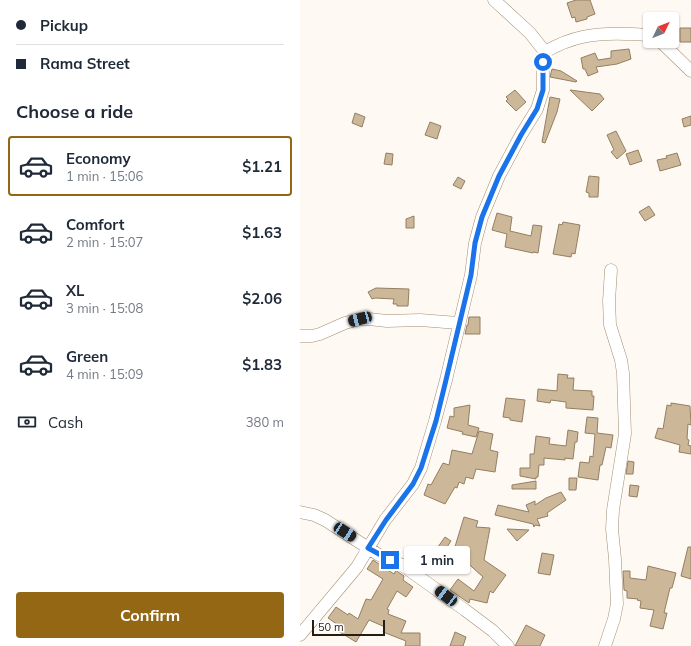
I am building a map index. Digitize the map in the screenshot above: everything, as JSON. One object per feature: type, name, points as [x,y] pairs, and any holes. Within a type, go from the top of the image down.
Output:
[{"type":"street","points":[[494,0],[530,33],[545,52]]},
{"type":"street","points":[[300,635],[357,566],[386,520],[413,484],[421,468],[436,421],[458,324],[471,275],[475,243],[482,217],[499,176],[537,109],[543,90],[543,62],[545,52],[558,44],[585,35],[643,34]]},
{"type":"street","points":[[667,48],[691,71]]},
{"type":"street","points":[[606,646],[617,604],[612,529],[613,510],[625,434],[623,373],[621,360],[610,325],[609,301],[611,270]]},
{"type":"street","points":[[300,336],[320,334],[345,323],[360,319],[387,321],[420,320],[458,324]]},
{"type":"street","points":[[300,512],[314,515],[325,520],[379,555],[402,565],[437,588],[493,632],[508,646]]},
{"type":"building","points":[[576,0],[590,0],[595,14],[587,17],[587,19],[576,22],[575,17],[572,18],[567,3]]},
{"type":"building","points":[[680,28],[691,28],[691,42],[680,42]]},
{"type":"building","points":[[629,49],[631,59],[617,64],[596,67],[598,72],[588,76],[585,69],[583,69],[581,58],[595,53],[598,60],[611,58],[611,51]]},
{"type":"building","points":[[552,69],[561,71],[577,81],[550,77]]},
{"type":"building","points":[[515,90],[526,102],[516,111],[506,101],[508,99],[506,97]]},
{"type":"building","points":[[570,90],[600,94],[604,99],[592,111]]},
{"type":"building","points":[[550,97],[560,99],[557,112],[545,143],[542,142]]},
{"type":"building","points":[[355,113],[365,117],[362,127],[352,123]]},
{"type":"building","points":[[691,116],[691,125],[684,127],[682,119]]},
{"type":"building","points":[[430,122],[441,126],[437,139],[425,135]]},
{"type":"building","points":[[616,131],[626,151],[617,159],[611,152],[614,150],[607,135]]},
{"type":"building","points":[[638,150],[642,161],[630,165],[626,154]]},
{"type":"building","points":[[386,153],[393,154],[392,165],[384,164]]},
{"type":"building","points":[[677,153],[681,165],[660,171],[657,160],[667,158],[666,156]]},
{"type":"building","points":[[589,176],[599,177],[598,197],[589,197],[589,193],[586,192]]},
{"type":"building","points":[[458,177],[465,181],[461,189],[453,185]]},
{"type":"building","points":[[649,206],[655,215],[645,221],[639,212]]},
{"type":"building","points":[[497,213],[512,217],[510,231],[531,236],[533,225],[542,226],[538,253],[505,247],[507,234],[492,230]]},
{"type":"building","points":[[414,216],[414,228],[406,228],[406,219]]},
{"type":"building","points":[[563,222],[580,225],[575,254],[572,253],[571,257],[553,254],[559,224],[562,225]]},
{"type":"building","points":[[376,288],[409,289],[408,306],[397,306],[397,304],[393,304],[394,299],[372,299],[368,292]]},
{"type":"building","points":[[469,317],[480,317],[480,334],[465,334]]},
{"type":"building","points":[[558,374],[568,375],[567,378],[574,378],[573,390],[592,391],[592,396],[594,396],[593,410],[566,408],[566,402],[551,400],[550,403],[537,401],[538,389],[557,391]]},
{"type":"building","points":[[506,398],[525,400],[522,422],[503,417]]},
{"type":"building","points":[[671,403],[690,406],[691,425],[688,424],[687,439],[689,440],[688,445],[691,446],[691,454],[679,452],[680,445],[655,438],[658,428],[663,429],[667,405],[671,406]]},
{"type":"building","points":[[470,405],[468,425],[479,428],[476,437],[462,434],[463,432],[447,428],[450,416],[454,417],[454,408]]},
{"type":"building","points":[[587,417],[598,418],[597,433],[613,435],[611,448],[606,447],[602,465],[600,465],[598,480],[578,477],[580,462],[589,463],[590,456],[593,457],[595,434],[585,433]]},
{"type":"building","points":[[568,430],[578,432],[573,459],[565,458],[565,460],[544,458],[544,465],[539,465],[538,477],[536,477],[536,479],[520,476],[520,468],[530,468],[530,454],[534,454],[536,436],[550,438],[549,444],[566,446]]},
{"type":"building","points":[[479,431],[493,434],[490,450],[498,452],[495,472],[476,469],[473,479],[466,477],[464,484],[459,482],[457,488],[455,487],[445,504],[424,495],[428,484],[431,485],[443,463],[449,465],[452,450],[472,454]]},
{"type":"building","points":[[628,461],[634,462],[633,474],[626,474]]},
{"type":"building","points":[[569,478],[577,478],[576,490],[569,490]]},
{"type":"building","points":[[536,481],[536,489],[512,489],[512,485]]},
{"type":"building","points":[[630,485],[639,486],[637,497],[629,496]]},
{"type":"building","points":[[561,492],[566,500],[547,513],[548,516],[537,519],[540,526],[535,525],[534,527],[533,524],[495,515],[498,505],[529,512],[526,505],[535,501],[535,505],[546,498]]},
{"type":"building","points":[[464,517],[478,521],[476,527],[490,528],[484,560],[506,575],[493,593],[490,591],[487,603],[470,599],[469,603],[450,590],[458,579],[474,591],[483,577],[462,558],[464,556],[454,550]]},
{"type":"building","points":[[507,529],[529,530],[517,541]]},
{"type":"building","points":[[445,537],[451,541],[435,565],[428,561]]},
{"type":"building","points":[[688,547],[691,547],[691,579],[681,576]]},
{"type":"building","points":[[542,553],[554,555],[550,575],[538,573]]},
{"type":"building","points":[[373,560],[394,574],[396,570],[404,576],[403,580],[413,587],[406,597],[397,591],[387,609],[389,610],[388,614],[406,621],[401,633],[420,633],[420,646],[405,646],[406,641],[383,632],[385,627],[369,620],[356,642],[338,631],[341,627],[328,618],[336,607],[348,615],[349,613],[358,619],[366,599],[371,600],[383,579],[367,569]]},
{"type":"building","points":[[648,566],[676,573],[672,588],[670,588],[664,613],[667,613],[663,629],[650,626],[654,610],[640,608],[641,601],[637,600],[638,599],[627,598],[627,591],[624,590],[623,571],[630,571],[630,578],[646,580]]},
{"type":"building","points":[[526,625],[545,635],[540,646],[515,646]]},
{"type":"building","points":[[455,632],[466,637],[463,646],[450,646]]},
{"type":"route","points":[[390,560],[368,548],[386,520],[413,484],[421,468],[436,421],[446,380],[458,324],[471,275],[475,243],[482,217],[499,176],[537,109],[543,90],[543,62]]}]
